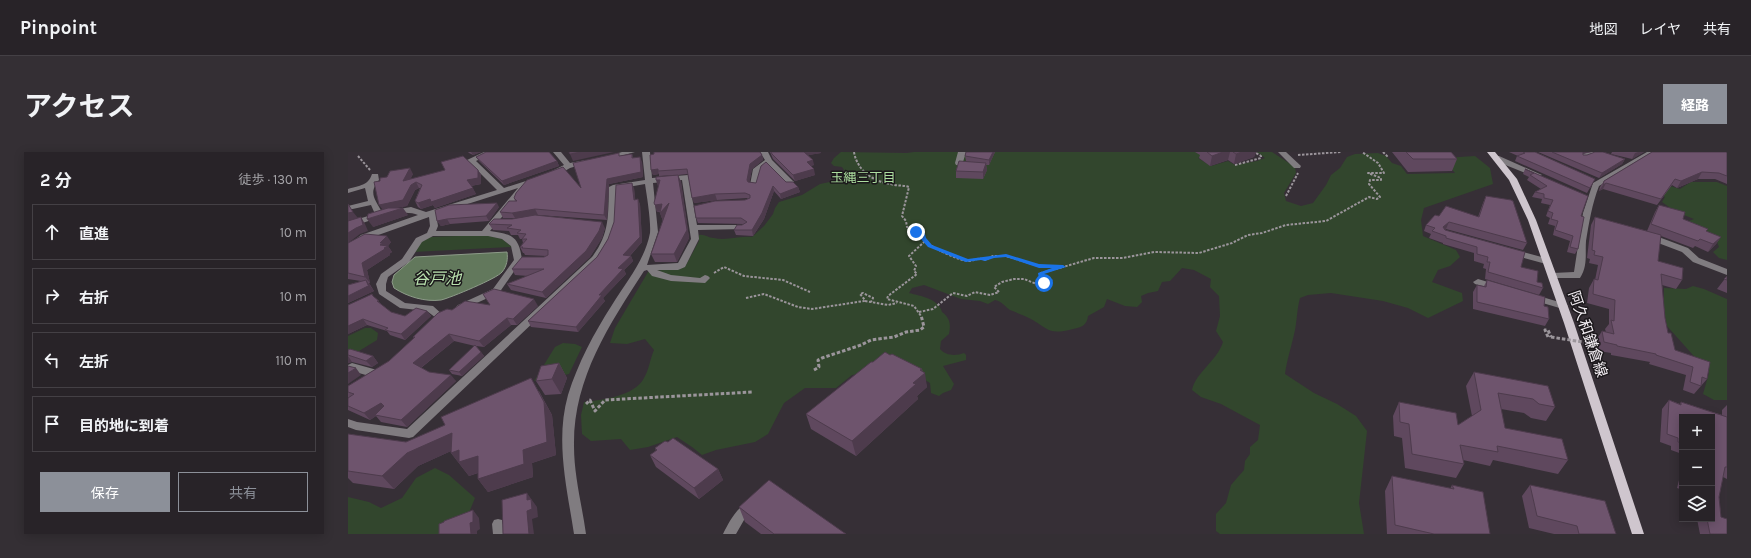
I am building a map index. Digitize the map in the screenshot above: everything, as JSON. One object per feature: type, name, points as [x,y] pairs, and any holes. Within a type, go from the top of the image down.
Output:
[{"type":"main road","name":"阿久和鎌倉線","points":[[1494,155],[1513,179],[1532,220],[1546,262],[1553,276],[1638,534]]},
{"type":"street","points":[[490,152],[471,160],[502,190]]},
{"type":"street","points":[[557,152],[568,166]]},
{"type":"street","points":[[545,176],[558,172],[568,166],[631,152]]},
{"type":"street","points":[[646,152],[654,232],[644,263],[646,268],[655,274],[671,278],[702,281],[705,278]]},
{"type":"street","points":[[764,152],[769,161],[791,184]]},
{"type":"street","points":[[962,152],[959,163],[979,166]]},
{"type":"street","points":[[1282,152],[1297,166]]},
{"type":"street","points":[[1584,157],[1593,152]]},
{"type":"street","points":[[1553,276],[1576,276],[1580,271],[1582,242],[1591,217],[1588,197],[1593,191],[1595,180],[1628,162],[1652,152]]},
{"type":"street","points":[[1494,155],[1547,179]]},
{"type":"street","points":[[754,185],[757,169],[769,161]]},
{"type":"street","points":[[348,191],[369,185],[376,180],[375,176]]},
{"type":"street","points":[[348,423],[356,426],[408,434],[543,302],[595,259],[605,247],[613,187],[685,177],[693,207],[693,228],[695,239],[682,265],[646,268]]},
{"type":"street","points":[[348,249],[364,237],[429,214],[529,182],[484,233]]},
{"type":"street","points":[[369,185],[368,190],[379,213],[382,215]]},
{"type":"street","points":[[410,209],[417,200]]},
{"type":"street","points":[[348,208],[374,202]]},
{"type":"street","points":[[348,225],[410,209],[429,214]]},
{"type":"street","points":[[429,214],[434,226],[430,234]]},
{"type":"street","points":[[495,221],[508,222]]},
{"type":"street","points":[[693,228],[743,227]]},
{"type":"street","points":[[484,233],[499,235],[515,244],[522,259],[508,276],[499,292],[443,315],[430,308],[403,306],[382,292],[381,284],[384,276],[406,260],[411,250],[420,240],[430,234],[484,233]]},
{"type":"street","points":[[1642,234],[1685,250],[1696,260],[1727,272]]},
{"type":"street","points":[[1507,250],[1546,262]]},
{"type":"street","points":[[580,534],[568,446],[570,409],[579,374],[597,340],[646,268]]},
{"type":"street","points":[[1478,282],[1508,290]]},
{"type":"street","points":[[370,298],[382,292]]},
{"type":"street","points":[[1523,295],[1563,306]]},
{"type":"street","points":[[362,381],[384,366]]},
{"type":"street","points":[[352,367],[373,374]]},
{"type":"street","points":[[729,534],[740,516],[761,498]]},
{"type":"path","points":[[854,152],[856,161],[869,177],[888,185],[909,187],[902,216],[906,221],[907,227],[916,228],[915,232],[922,231],[930,246],[968,261],[981,258],[985,260],[993,256],[1006,256],[1039,266],[1063,267]]},
{"type":"path","points":[[1235,165],[1261,158],[1261,156],[1254,152]]},
{"type":"path","points":[[1289,158],[1294,155],[1341,152]]},
{"type":"path","points":[[919,312],[933,309],[953,293],[967,296],[975,292],[990,295],[998,294],[999,292],[994,287],[996,285],[1018,278],[1029,281],[1034,285],[1040,285],[1050,280],[1041,278],[1041,273],[1094,258],[1124,258],[1154,252],[1198,253],[1232,244],[1248,235],[1262,233],[1286,225],[1326,221],[1369,197],[1377,199],[1380,197],[1369,184],[1370,180],[1381,180],[1381,178],[1368,173],[1384,173],[1383,170],[1375,160],[1362,152]]},
{"type":"path","points":[[1383,152],[1388,157]]},
{"type":"path","points":[[358,156],[375,176]]},
{"type":"path","points":[[1286,196],[1299,170],[1297,166]]},
{"type":"path","points":[[814,370],[819,367],[818,360],[822,358],[872,340],[894,337],[902,333],[920,330],[924,327],[919,312],[914,306],[897,303],[887,299],[888,296],[915,278],[917,274],[914,271],[916,266],[909,256],[926,241]]},
{"type":"path","points":[[705,278],[724,267],[744,276],[784,280],[810,292]]},
{"type":"path","points":[[864,301],[861,294],[863,293],[873,298],[871,302]]},
{"type":"path","points":[[746,298],[764,294],[798,307],[812,309],[848,305],[864,301],[890,305],[897,303]]},
{"type":"path","points":[[1549,337],[1589,343]]},
{"type":"path","points":[[570,409],[581,407],[590,400],[595,411],[605,400],[753,392]]},
{"type":"shaded area","points":[[841,152],[1215,152],[1198,158],[1211,166],[1228,161],[1235,165],[1257,161],[1265,158],[1257,152],[1272,152],[1295,167],[1296,173],[1284,193],[1286,201],[1301,206],[1313,203],[1326,185],[1331,175],[1340,168],[1347,157],[1355,154],[1378,153],[1386,156],[1392,163],[1401,166],[1407,174],[1455,173],[1443,158],[1475,156],[1490,168],[1493,184],[1424,208],[1421,220],[1423,236],[1456,250],[1460,257],[1450,266],[1438,270],[1432,282],[1462,293],[1463,301],[1428,318],[1408,308],[1383,301],[1331,293],[1308,295],[1300,298],[1295,330],[1285,374],[1314,393],[1337,404],[1356,416],[1367,431],[1359,503],[1364,534],[1220,534],[1216,531],[1216,514],[1226,503],[1231,485],[1244,470],[1245,461],[1250,454],[1250,447],[1258,440],[1260,425],[1221,404],[1201,397],[1192,390],[1194,384],[1216,355],[1223,342],[1216,331],[1220,316],[1219,296],[1210,287],[1211,279],[1194,270],[1182,268],[1170,281],[1162,282],[1158,291],[1141,296],[1142,302],[1137,307],[1125,306],[1107,299],[1104,307],[1088,316],[1084,325],[1059,332],[1046,329],[1028,318],[1010,310],[1002,303],[995,300],[988,304],[980,301],[961,299],[924,285],[912,288],[909,293],[933,301],[948,319],[950,324],[949,334],[941,341],[940,349],[948,354],[958,355],[964,353],[966,355],[966,360],[943,366],[954,384],[951,390],[939,396],[931,393],[930,383],[917,375],[873,372],[852,375],[836,388],[805,388],[784,403],[768,434],[755,442],[716,450],[702,455],[677,437],[648,447],[630,450],[621,439],[591,441],[582,434],[581,415],[584,402],[600,400],[626,393],[640,384],[647,372],[654,350],[645,339],[627,344],[610,343],[615,328],[648,272],[685,267],[699,241],[699,235],[723,239],[752,237],[764,226],[773,214],[779,202],[802,195],[820,184],[849,178],[842,167],[834,166],[831,163]]},
{"type":"shaded area","points":[[1691,182],[1717,182],[1727,186],[1727,260],[1719,258],[1713,252],[1719,247],[1716,239],[1683,223],[1694,219],[1676,212],[1662,202],[1665,197],[1660,193],[1670,186],[1680,189]]},
{"type":"shaded area","points":[[486,235],[502,239],[512,247],[413,252],[419,243],[429,237]]},
{"type":"shaded area","points":[[1693,286],[1727,299],[1727,400],[1714,400],[1703,394],[1709,373],[1667,326],[1664,311],[1664,288],[1686,289]]},
{"type":"shaded area","points":[[365,328],[371,328],[378,333],[377,340],[359,351],[348,355],[348,336]]},
{"type":"shaded area","points":[[563,343],[575,344],[582,347],[569,374],[534,381],[555,347]]},
{"type":"shaded area","points":[[435,468],[449,475],[475,498],[468,515],[440,534],[348,534],[348,497],[369,502],[381,508],[402,498],[416,478]]},
{"type":"water","name":"谷戸池","points":[[507,252],[506,265],[504,270],[499,275],[473,288],[441,300],[423,299],[405,294],[394,288],[392,282],[394,275],[415,257]]},
{"type":"building","points":[[486,152],[549,152],[557,161],[502,181],[476,157]]},
{"type":"building","points":[[569,152],[581,152],[570,154]]},
{"type":"building","points":[[654,152],[760,152],[762,155],[750,164],[747,180],[748,182],[756,183],[761,166],[766,162],[786,182],[793,182],[798,187],[780,194],[773,186],[762,213],[752,230],[734,230],[737,225],[742,225],[747,222],[741,218],[696,218],[694,206],[715,201],[745,200],[750,198],[750,195],[745,193],[715,194],[692,198],[687,169],[651,170],[650,155],[654,154]]},
{"type":"building","points":[[771,152],[804,152],[813,160],[807,162],[814,169],[793,175]]},
{"type":"building","points":[[966,152],[993,152],[989,160],[965,156]]},
{"type":"building","points":[[1207,152],[1223,152],[1212,156]]},
{"type":"building","points":[[1406,152],[1451,152],[1457,159],[1413,159]]},
{"type":"building","points":[[1523,152],[1535,152],[1595,179],[1590,188],[1517,156],[1525,153]]},
{"type":"building","points":[[1552,152],[1583,152],[1583,155],[1587,155],[1595,152],[1603,152],[1625,159],[1602,173]]},
{"type":"building","points":[[1652,152],[1726,152],[1727,176],[1719,173],[1702,172],[1681,181],[1675,179],[1661,199],[1606,183],[1603,185],[1604,181]]},
{"type":"building","points":[[619,153],[619,156],[632,154],[632,158],[640,157],[641,172],[607,179],[604,215],[535,209],[512,213],[500,212],[509,201],[517,201],[514,198],[516,193],[527,180],[563,167],[581,188],[573,163]]},
{"type":"building","points":[[463,156],[478,170],[478,178],[467,180],[473,188],[431,202],[430,199],[418,203],[415,201],[422,185],[416,182],[411,185],[403,200],[379,205],[374,182],[380,181],[380,178],[387,177],[390,171],[410,168],[403,181],[445,170],[441,162]]},
{"type":"building","points":[[959,161],[986,163],[983,172],[956,171]]},
{"type":"building","points":[[1525,169],[1588,196],[1581,216],[1584,217],[1578,249],[1570,247],[1573,236],[1555,230],[1558,221],[1551,219],[1553,213],[1548,211],[1553,200],[1544,198],[1544,194],[1535,192],[1547,186],[1530,175],[1534,173]]},
{"type":"building","points":[[678,175],[687,230],[674,254],[651,254],[669,203],[660,213],[662,204],[655,205],[654,203],[660,180],[656,180],[656,177]]},
{"type":"building","points":[[632,183],[634,200],[638,199],[640,237],[623,255],[631,256],[618,268],[623,269],[599,295],[602,295],[576,327],[528,321],[597,257],[608,239],[614,222],[616,185]]},
{"type":"building","points":[[1486,196],[1513,201],[1527,243],[1449,222],[1443,227],[1445,230],[1525,252],[1521,267],[1538,271],[1537,282],[1542,283],[1543,288],[1488,272],[1490,262],[1487,262],[1488,257],[1477,254],[1477,247],[1446,238],[1446,236],[1432,231],[1435,228],[1426,225],[1435,215],[1439,216],[1446,206],[1479,217]]},
{"type":"building","points":[[497,203],[486,216],[437,221],[435,210],[449,205]]},
{"type":"building","points":[[348,204],[353,212],[348,213]]},
{"type":"building","points":[[1659,205],[1685,212],[1683,219],[1708,229],[1706,231],[1721,237],[1713,244],[1700,239],[1698,241],[1651,224]]},
{"type":"building","points":[[388,208],[403,208],[367,219],[368,214]]},
{"type":"building","points":[[535,215],[602,222],[599,231],[586,251],[542,292],[507,284],[544,269],[512,269],[522,257],[544,257],[548,255],[548,250],[522,248],[523,247],[520,247],[527,239],[522,239],[526,234],[517,233],[521,230],[507,228],[512,225],[489,224],[494,219],[512,219]]},
{"type":"building","points":[[361,217],[363,225],[348,233],[348,221]]},
{"type":"building","points":[[1595,217],[1661,235],[1658,261],[1683,268],[1682,280],[1661,274],[1665,318],[1668,333],[1671,333],[1675,350],[1710,362],[1707,379],[1702,377],[1701,386],[1690,382],[1693,367],[1656,354],[1604,342],[1602,331],[1614,334],[1611,320],[1614,321],[1615,300],[1593,294],[1594,279],[1598,280],[1603,257],[1594,255],[1595,251],[1592,250]]},
{"type":"building","points":[[365,234],[387,236],[380,243],[383,243],[380,245],[388,246],[362,263],[365,277],[348,273],[348,243]]},
{"type":"building","points":[[366,280],[368,285],[370,285],[348,296],[348,285]]},
{"type":"building","points":[[1487,280],[1545,297],[1544,306],[1548,307],[1549,319],[1477,302],[1477,285],[1486,287]]},
{"type":"building","points":[[494,289],[534,299],[513,319],[507,318],[479,341],[449,334],[413,363],[429,372],[451,375],[401,420],[375,415],[384,406],[381,403],[364,413],[348,406],[348,398],[354,394],[348,392],[348,386],[389,361],[438,313],[447,309],[452,310],[465,301],[490,305],[483,294]]},
{"type":"building","points":[[372,294],[379,301],[377,301],[391,312],[405,316],[416,308],[427,311],[401,334],[385,330],[388,328],[363,319],[348,326],[348,305]]},
{"type":"building","points":[[475,345],[481,352],[459,372],[449,370]]},
{"type":"building","points":[[350,349],[373,356],[366,361],[348,355],[348,350]]},
{"type":"building","points":[[885,352],[922,369],[920,370],[925,373],[913,383],[916,384],[852,441],[806,414],[871,362]]},
{"type":"building","points":[[559,363],[552,379],[536,381],[541,366]]},
{"type":"building","points":[[348,366],[356,368],[348,373]]},
{"type":"building","points":[[1474,372],[1548,386],[1555,407],[1539,404],[1533,399],[1498,393],[1505,428],[1562,439],[1568,460],[1497,446],[1498,452],[1460,445],[1464,464],[1412,454],[1409,424],[1400,422],[1399,402],[1456,413],[1458,425],[1481,410]]},
{"type":"building","points":[[531,378],[544,402],[547,442],[523,450],[524,464],[478,479],[478,456],[459,462],[459,450],[451,453],[452,433],[407,453],[382,476],[348,471],[348,434],[406,442],[445,425],[441,417]]},
{"type":"building","points":[[1669,400],[1681,405],[1681,402],[1727,417],[1727,467],[1725,467],[1719,497],[1721,517],[1727,519],[1727,534],[1710,534],[1708,522],[1715,522],[1715,414],[1679,414],[1679,442],[1678,438],[1667,434]]},
{"type":"building","points":[[673,438],[718,469],[694,488],[650,455],[657,450],[655,448],[665,441],[668,442]]},
{"type":"building","points":[[1392,476],[1454,489],[1452,485],[1483,492],[1490,534],[1434,534],[1395,525]]},
{"type":"building","points":[[769,480],[846,534],[774,534],[739,507]]},
{"type":"building","points":[[1530,485],[1605,501],[1616,534],[1579,534],[1577,526],[1537,516]]},
{"type":"building","points":[[527,493],[527,500],[531,499],[532,509],[527,511],[529,534],[503,534],[502,500]]},
{"type":"building","points":[[473,510],[473,522],[470,523],[471,534],[439,534],[439,524]]},
{"type":"district","name":"玉縄三丁目","points":[[863,177]]},
{"type":"route","points":[[916,232],[922,231],[923,238],[930,246],[968,261],[981,258],[985,260],[998,255],[1033,263],[1039,266],[1063,267],[1041,273],[1041,278],[1049,278],[1050,280],[1044,283]]}]
